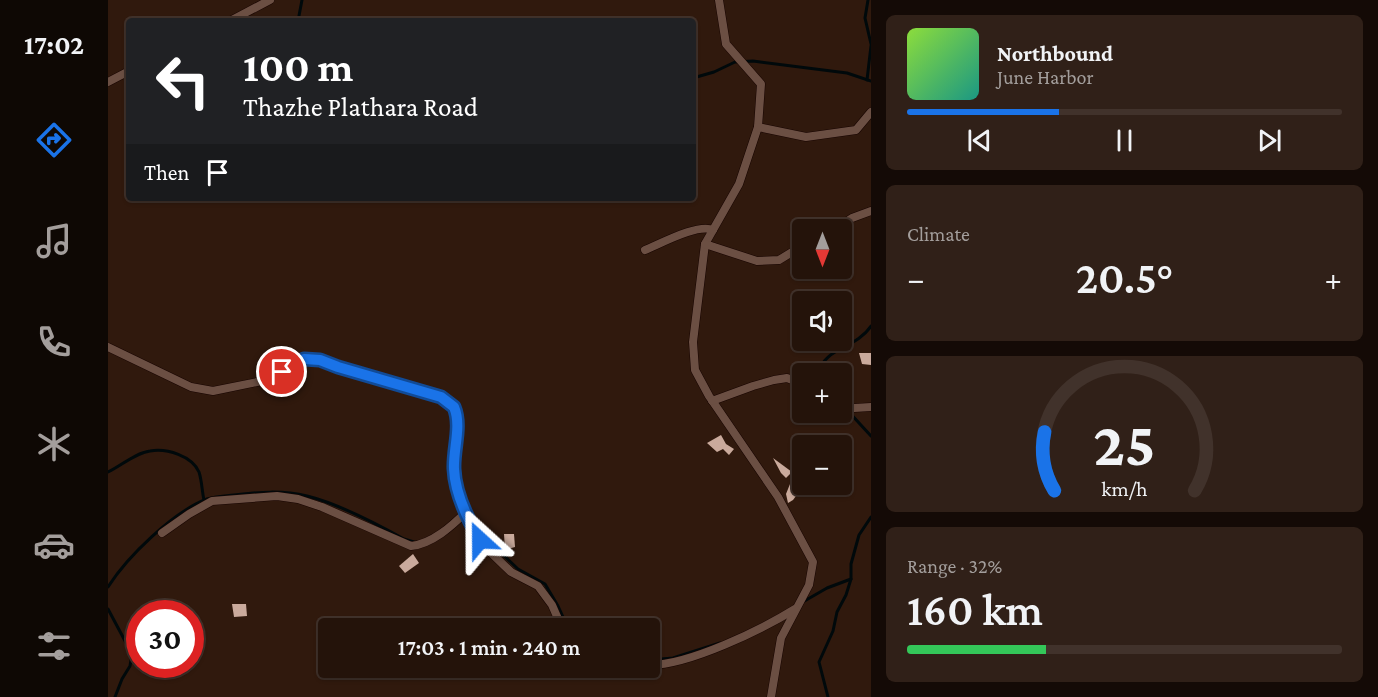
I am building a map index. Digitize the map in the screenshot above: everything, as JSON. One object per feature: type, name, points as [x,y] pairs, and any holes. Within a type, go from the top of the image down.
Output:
[{"type":"street","points":[[236,18],[270,0]]},
{"type":"street","points":[[719,0],[726,44],[761,84],[758,127],[739,184],[705,244],[693,342],[695,370],[712,401],[778,497],[813,562],[809,585],[782,638],[771,697]]},
{"type":"street","points":[[108,82],[126,73]]},
{"type":"street","points":[[758,127],[806,137],[846,132],[856,130],[871,112]]},
{"type":"street","points":[[850,219],[871,210]]},
{"type":"street","points":[[645,250],[692,231],[707,227],[713,230]]},
{"type":"street","points":[[705,244],[757,261],[779,260],[792,252]]},
{"type":"street","points":[[108,347],[177,381],[202,390],[213,391],[252,384],[282,372],[304,359],[310,359],[325,361],[338,367],[441,397],[456,411],[454,471],[456,486],[476,534],[484,546],[511,572],[528,579],[545,593],[557,618]]},
{"type":"street","points":[[712,401],[753,386],[787,378],[792,380]]},
{"type":"street","points":[[852,407],[871,407]]},
{"type":"street","points":[[162,533],[212,501],[277,496],[316,504],[411,546],[422,545],[467,511]]},
{"type":"street","points":[[660,664],[671,663],[719,647],[764,627],[799,604]]},
{"type":"building","points":[[859,353],[871,353],[871,365],[862,364]]},
{"type":"building","points":[[721,435],[726,444],[734,449],[729,455],[723,449],[717,452],[707,443]]},
{"type":"building","points":[[773,458],[792,472],[786,478]]},
{"type":"building","points":[[790,484],[792,495],[797,495],[788,503],[786,494]]},
{"type":"building","points":[[504,534],[514,534],[515,547],[505,550]]},
{"type":"building","points":[[413,554],[419,563],[405,573],[399,566]]},
{"type":"building","points":[[232,604],[246,604],[247,616],[234,617]]},
{"type":"waterway","points":[[299,18],[302,0]]},
{"type":"waterway","points":[[868,0],[865,18],[871,44]]},
{"type":"waterway","points":[[867,80],[871,46]]},
{"type":"waterway","points":[[696,77],[735,62],[753,61],[847,73],[871,81]]},
{"type":"waterway","points":[[823,363],[833,353],[865,334],[871,326]]},
{"type":"waterway","points":[[852,415],[871,436]]},
{"type":"waterway","points":[[108,472],[144,452],[157,450],[178,454],[196,466],[200,475],[204,500]]},
{"type":"waterway","points":[[108,587],[139,549],[166,525],[194,505],[217,497],[270,492],[307,496],[343,509],[414,542]]},
{"type":"waterway","points":[[828,697],[819,662],[833,631],[837,612],[846,595],[859,535],[871,517]]},
{"type":"waterway","points":[[487,544],[499,551],[518,569],[545,584],[563,618]]},
{"type":"waterway","points":[[801,603],[827,588],[851,579]]},
{"type":"waterway","points":[[108,609],[132,654],[130,666],[115,697]]},
{"type":"waterway","points":[[660,659],[673,658],[720,643]]},
{"type":"route","points":[[282,372],[304,359],[325,361],[338,367],[441,397],[454,407],[457,422],[454,451],[456,486],[480,540]]}]
